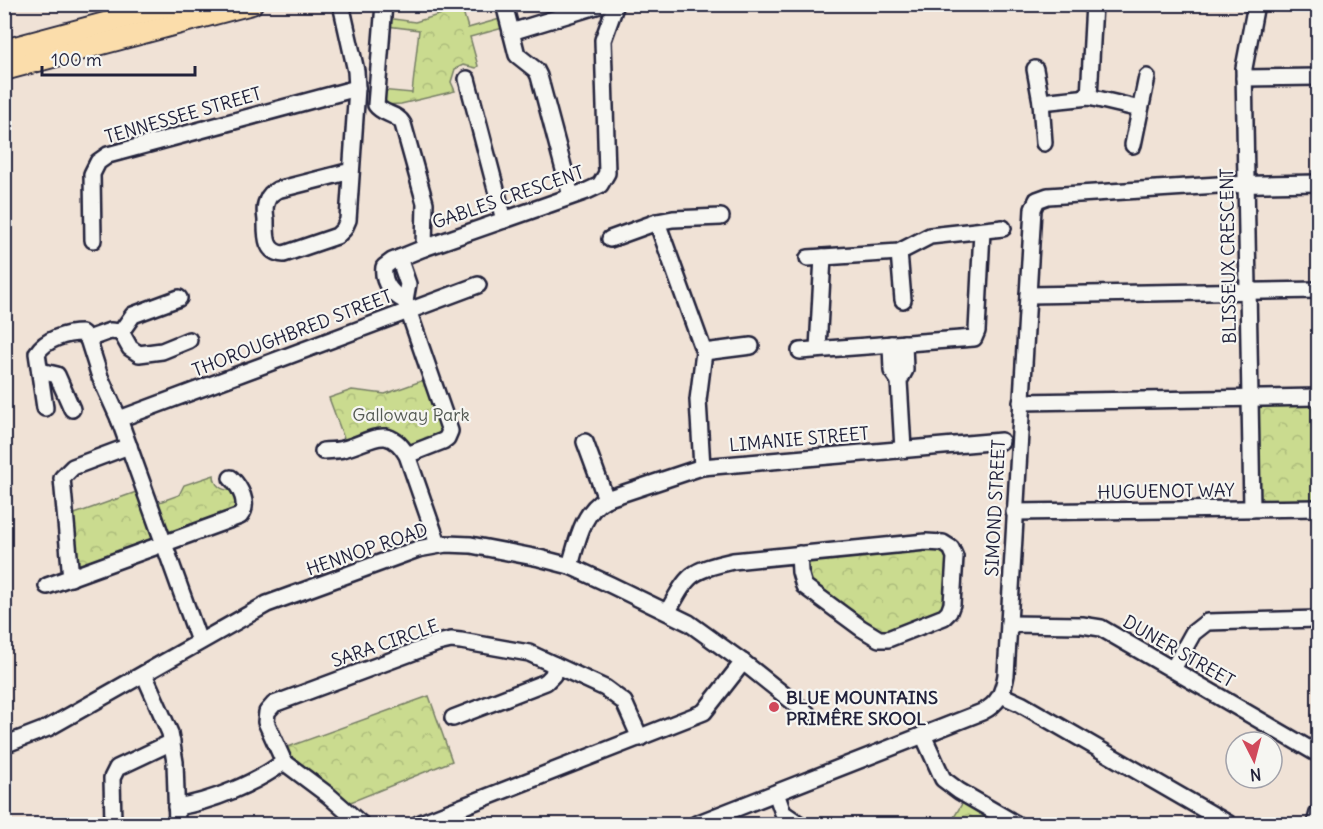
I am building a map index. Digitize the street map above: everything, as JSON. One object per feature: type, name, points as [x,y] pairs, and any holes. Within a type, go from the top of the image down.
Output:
[{"type":"main road","points":[[4,50],[176,4]]},
{"type":"main road","points":[[4,70],[252,4]]},
{"type":"street","name":"GABLES CRESCENT","points":[[384,4],[377,108],[397,117],[403,124],[425,203],[423,248]]},
{"type":"street","points":[[504,4],[517,55],[536,70],[539,76],[571,196]]},
{"type":"street","points":[[511,32],[603,4]]},
{"type":"street","name":"GABLES CRESCENT","points":[[407,306],[408,284],[399,258],[600,184],[607,173],[603,40],[616,4]]},
{"type":"street","points":[[1089,97],[1094,4]]},
{"type":"street","name":"BLISSEUX CRESCENT","points":[[1252,509],[1244,78],[1246,54],[1256,4]]},
{"type":"street","points":[[341,9],[356,71],[357,88],[348,220],[341,233],[333,238],[284,254],[277,253],[270,248],[266,239],[265,206],[271,194],[277,190],[351,171]]},
{"type":"street","points":[[1035,69],[1041,102],[1044,143]]},
{"type":"street","points":[[1244,78],[1318,76]]},
{"type":"street","points":[[1133,145],[1147,77]]},
{"type":"street","points":[[466,80],[504,220]]},
{"type":"street","name":"TENNESSEE STREET","points":[[93,240],[92,174],[98,162],[108,155],[357,88]]},
{"type":"street","points":[[1041,102],[1089,97],[1140,109]]},
{"type":"street","points":[[1246,184],[1318,183]]},
{"type":"street","name":"SIMOND STREET","points":[[1001,695],[1006,675],[1014,512],[1035,203],[1041,198],[1246,184]]},
{"type":"street","points":[[610,239],[657,222],[721,217]]},
{"type":"street","points":[[657,222],[704,352],[698,400],[702,467]]},
{"type":"street","points":[[808,258],[899,252],[930,236],[1003,228]]},
{"type":"street","points":[[800,351],[972,339],[976,336],[982,231]]},
{"type":"street","points":[[899,252],[903,300]]},
{"type":"street","points":[[818,349],[824,257]]},
{"type":"street","name":"THOROUGHBRED STREET","points":[[119,419],[407,306],[478,285]]},
{"type":"street","points":[[1028,295],[1318,290]]},
{"type":"street","points":[[121,332],[133,315],[179,298]]},
{"type":"street","points":[[407,306],[450,431],[443,441],[407,455]]},
{"type":"street","points":[[88,339],[110,332],[121,332]]},
{"type":"street","points":[[121,332],[130,348],[139,354],[162,351],[189,340]]},
{"type":"street","points":[[45,408],[37,353],[44,345],[65,335],[82,333],[88,339],[100,377],[119,419],[199,641]]},
{"type":"street","points":[[897,343],[905,370],[900,381],[903,449]]},
{"type":"street","points":[[704,352],[751,346]]},
{"type":"street","points":[[40,371],[57,375],[72,409]]},
{"type":"street","points":[[1021,402],[1318,397]]},
{"type":"street","points":[[323,451],[343,449],[374,438],[386,437],[399,443],[407,455],[438,544]]},
{"type":"street","name":"LIMANIE STREET","points":[[570,566],[585,520],[592,509],[606,499],[702,467],[1001,441]]},
{"type":"street","points":[[585,442],[606,499]]},
{"type":"street","points":[[71,578],[63,478],[73,468],[129,446]]},
{"type":"street","points":[[48,586],[242,514],[243,499],[239,487],[231,478]]},
{"type":"street","name":"HUGUENOT WAY","points":[[1014,512],[1318,508]]},
{"type":"street","points":[[668,611],[684,581],[700,570],[733,561],[799,554],[926,542],[944,543],[951,548],[955,557],[952,608],[944,617],[888,639],[879,639],[804,586],[799,554]]},
{"type":"street","name":"HENNOP ROAD","points":[[4,745],[48,728],[199,641],[278,600],[418,549],[438,544],[471,545],[570,566],[668,611],[709,637],[807,713]]},
{"type":"street","points":[[1173,669],[1193,633],[1207,622],[1318,619]]},
{"type":"street","name":"DUNER STREET","points":[[1008,624],[1095,626],[1318,753]]},
{"type":"street","name":"SARA CIRCLE","points":[[361,825],[328,795],[284,762],[266,722],[267,712],[271,706],[438,643],[458,640],[519,651],[555,665],[619,696],[627,707],[640,738]]},
{"type":"street","points":[[418,825],[704,712],[743,662]]},
{"type":"street","points":[[453,718],[546,682],[553,675],[555,665]]},
{"type":"street","points":[[144,674],[168,726],[172,742],[177,825]]},
{"type":"street","points":[[696,825],[988,709],[1001,695],[1021,704],[1229,825]]},
{"type":"street","points":[[923,735],[943,779],[958,791],[1016,825]]},
{"type":"street","points":[[113,825],[112,778],[117,768],[172,742]]},
{"type":"street","points":[[176,807],[198,802],[241,786],[267,775],[284,762]]},
{"type":"street","points":[[776,793],[783,813],[799,825]]},
{"type":"street","points":[[1315,825],[1318,813]]},
{"type":"green space","points":[[462,8],[468,28],[500,19],[503,28],[470,37],[478,66],[476,68],[463,65],[455,69],[451,82],[455,91],[401,104],[383,105],[380,90],[412,93],[419,30],[387,26],[387,18],[415,22]]},
{"type":"green space","name":"Galloway Park","points":[[427,379],[443,433],[410,446],[391,434],[346,444],[329,398],[352,390],[385,394]]},
{"type":"green space","points":[[1318,402],[1318,502],[1263,500],[1259,495],[1258,410],[1262,405]]},
{"type":"green space","points":[[214,475],[219,487],[233,490],[240,509],[169,534],[165,532],[154,504],[179,495],[184,485]]},
{"type":"green space","points":[[139,491],[154,535],[151,542],[77,567],[69,516]]},
{"type":"green space","points":[[937,545],[950,554],[946,608],[885,635],[811,587],[805,564],[807,560]]},
{"type":"green space","points":[[429,696],[452,761],[346,804],[292,763],[282,749]]},
{"type":"green space","points":[[963,802],[1002,824],[950,824]]},
{"type":"place","name":"BLUE MOUNTAINS PRIMÊRE SKOOL","points":[[774,707]]}]
